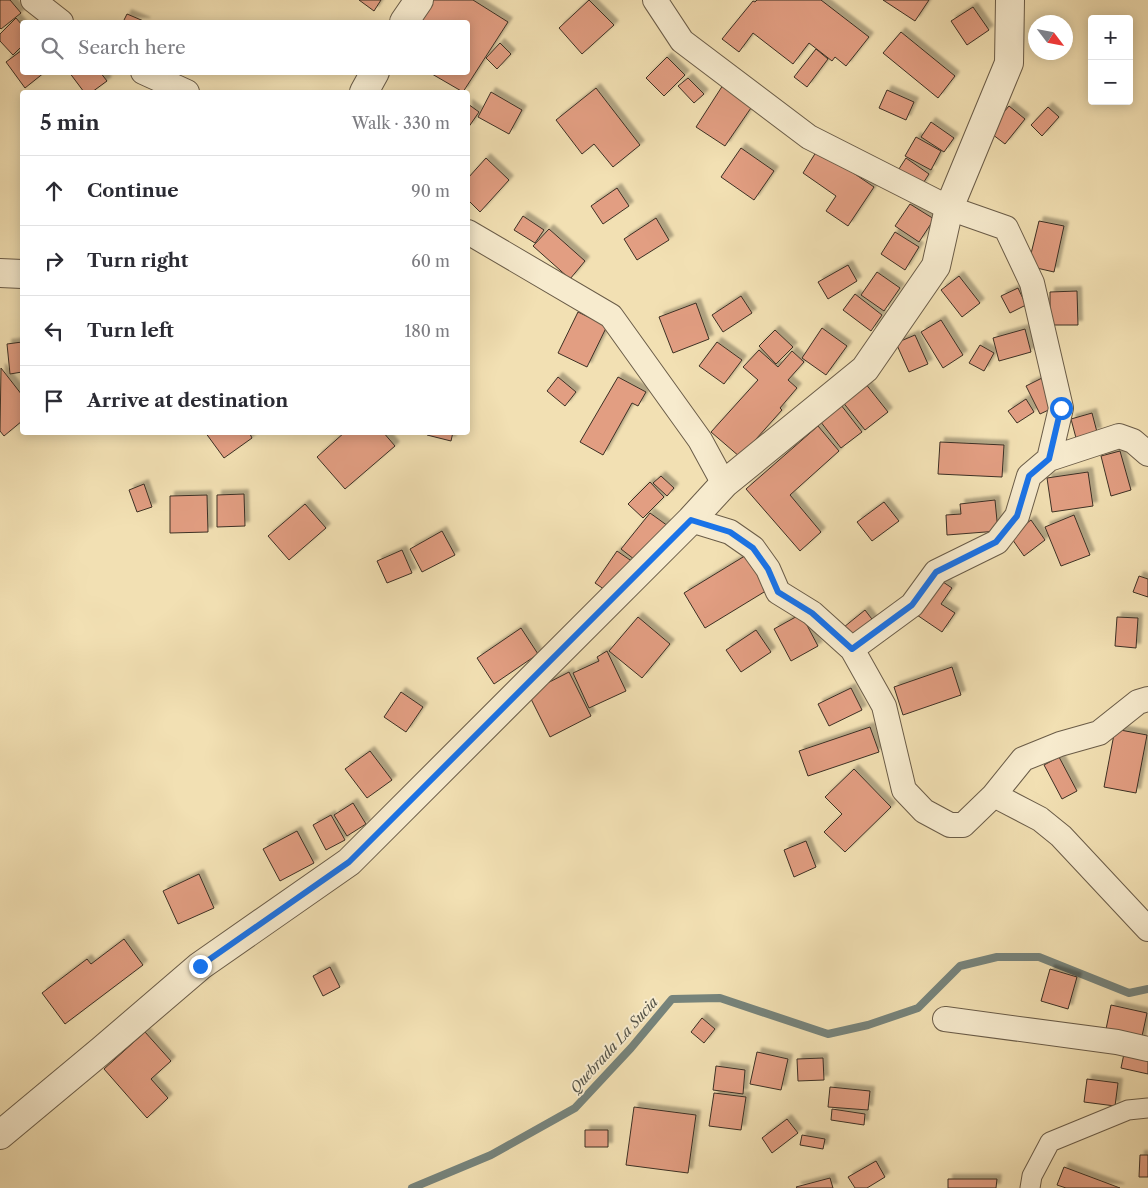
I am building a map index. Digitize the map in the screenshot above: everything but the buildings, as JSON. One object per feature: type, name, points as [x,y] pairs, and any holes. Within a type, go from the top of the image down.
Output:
[{"type":"street","points":[[33,0],[58,20]]},
{"type":"street","points":[[405,20],[419,0]]},
{"type":"street","points":[[655,0],[682,41],[809,137],[949,208],[1006,228],[1032,283],[1061,408],[1049,459]]},
{"type":"street","points":[[0,1135],[200,966],[349,862],[691,520],[724,484],[865,369],[936,266],[949,208],[1009,63],[1010,0]]},
{"type":"street","points":[[149,75],[182,90]]},
{"type":"street","points":[[365,90],[373,75]]},
{"type":"street","points":[[470,233],[611,316],[700,440],[724,484]]},
{"type":"street","points":[[0,273],[20,274]]},
{"type":"street","points":[[852,649],[912,605],[936,572],[996,542],[1017,516],[1029,476],[1049,459],[1119,436],[1133,441],[1148,454]]},
{"type":"street","points":[[691,520],[730,532],[753,548],[768,569],[778,592],[812,613],[852,649],[884,706],[904,790],[924,811],[950,825],[963,825],[994,795],[1023,759],[1060,744],[1099,733],[1138,702],[1148,698]]},
{"type":"street","points":[[994,795],[1040,819],[1061,836],[1148,929]]},
{"type":"street","points":[[945,1018],[1118,1042],[1148,1049]]},
{"type":"street","points":[[1030,1188],[1032,1176],[1050,1142],[1128,1110],[1148,1108]]},
{"type":"waterway","name":"Quebrada La Sucia","points":[[412,1188],[491,1155],[575,1108],[631,1048],[672,999],[720,998],[828,1034],[868,1025],[918,1008],[960,966],[997,957],[1039,957],[1129,993],[1148,989]]},
{"type":"route","points":[[200,966],[349,862],[691,520],[730,532],[753,548],[768,569],[778,592],[812,613],[852,649],[912,605],[936,572],[996,542],[1017,516],[1029,476],[1049,459],[1061,408]]}]
